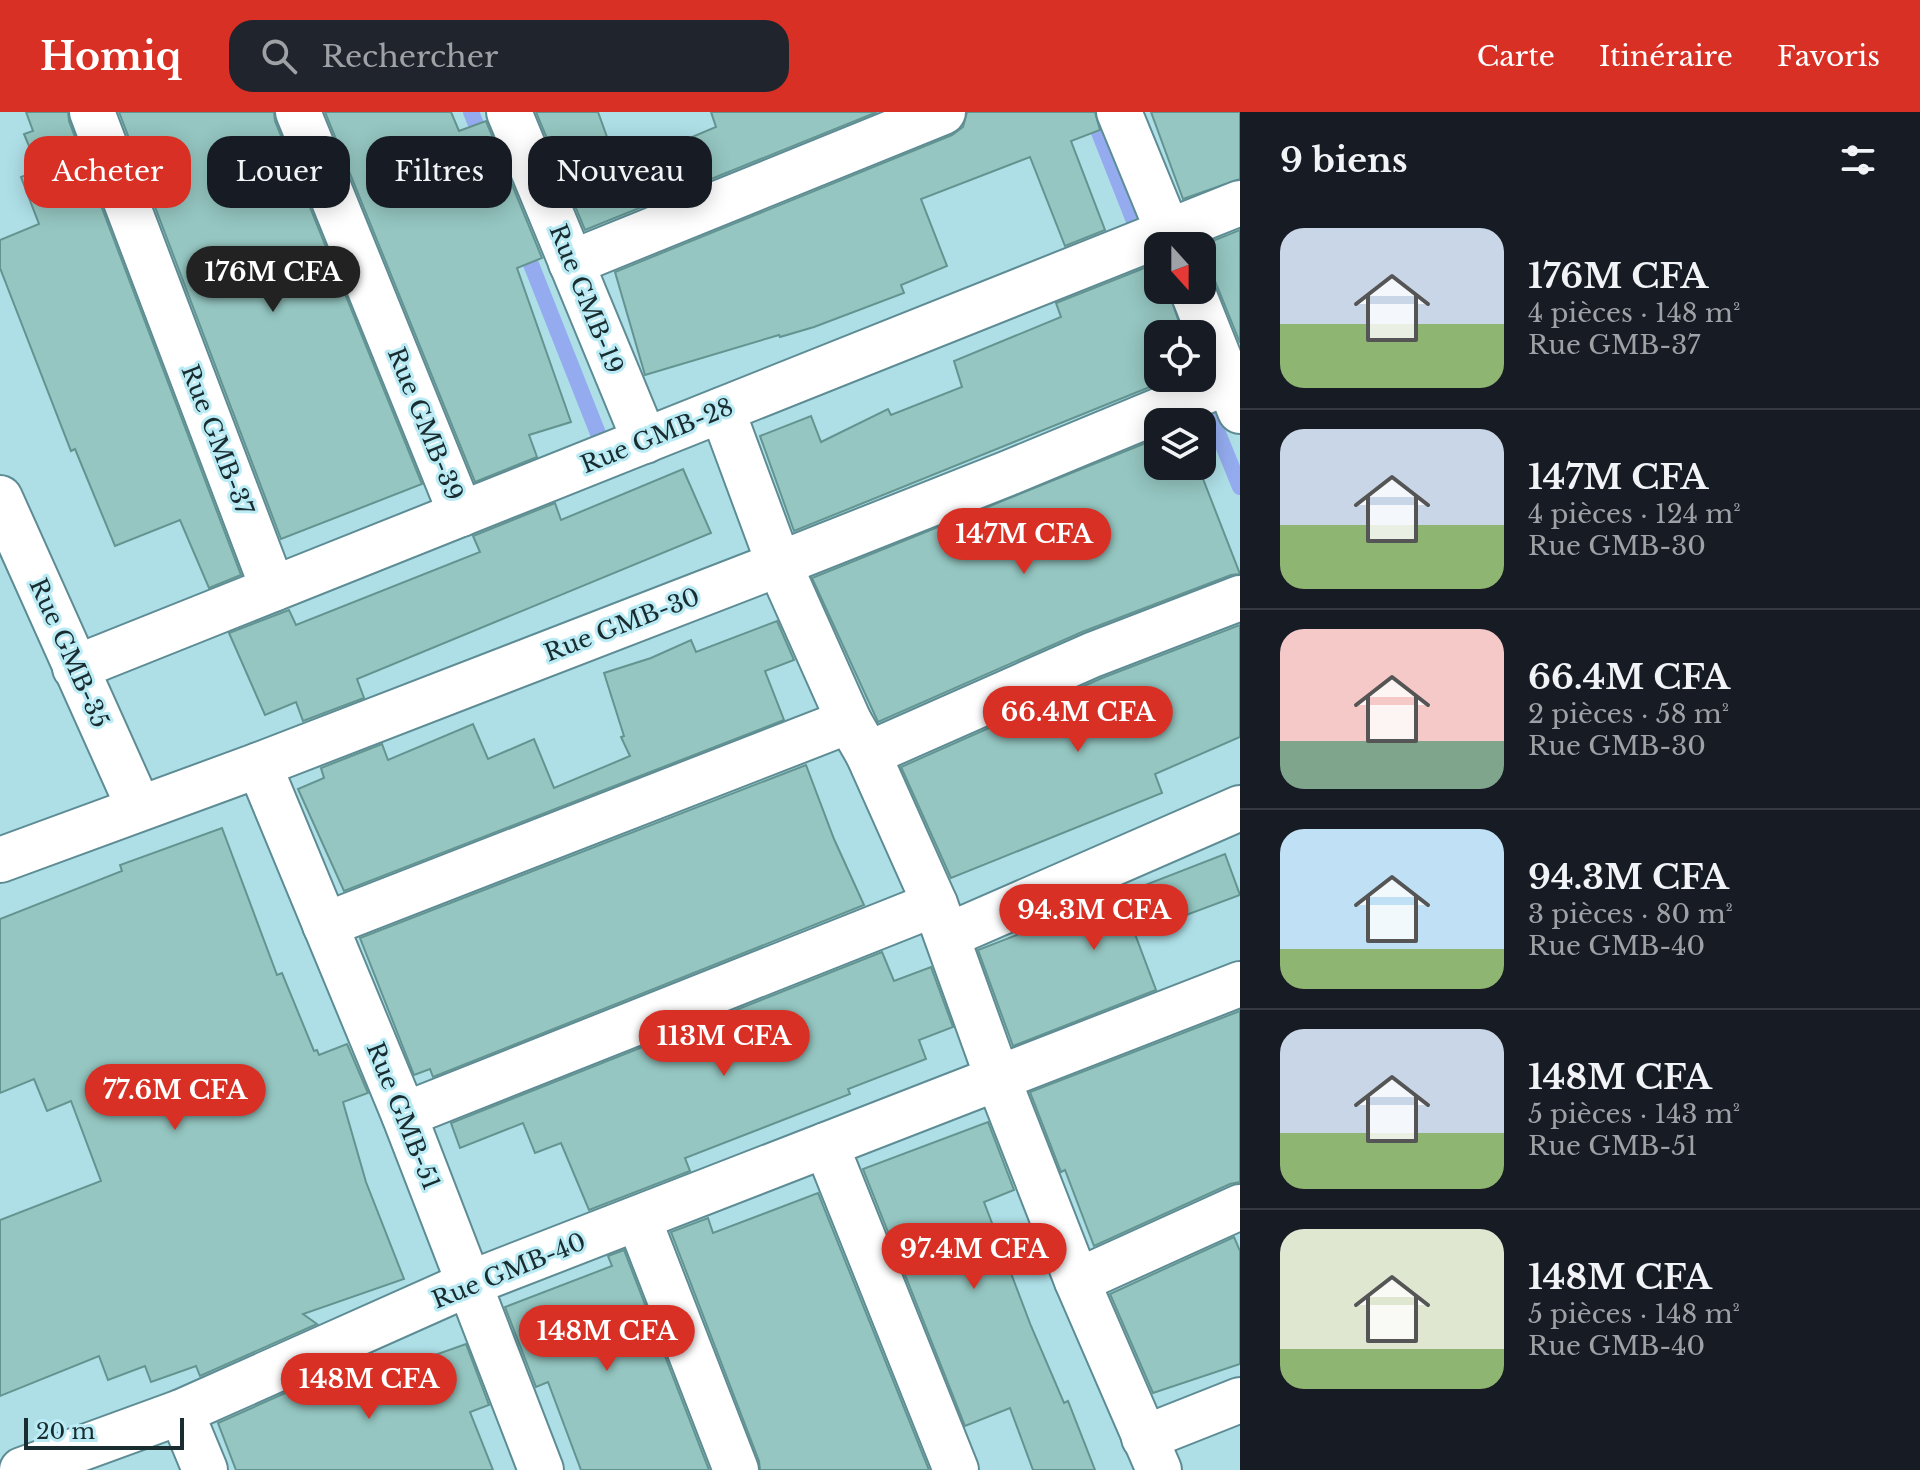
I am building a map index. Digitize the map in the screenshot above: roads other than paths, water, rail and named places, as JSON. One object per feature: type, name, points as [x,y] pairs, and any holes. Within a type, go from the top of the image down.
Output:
[{"type":"street","name":"Rue GMB-37","points":[[92,112],[273,589]]},
{"type":"street","name":"Rue GMB-39","points":[[298,112],[461,514]]},
{"type":"street","name":"Rue GMB-19","points":[[509,112],[645,441]]},
{"type":"street","points":[[571,263],[943,112]]},
{"type":"street","points":[[1119,112],[1168,232]]},
{"type":"street","name":"Rue GMB-28","points":[[1184,232],[1240,203]]},
{"type":"street","name":"Rue GMB-28","points":[[75,668],[722,410],[1144,249]]},
{"type":"street","points":[[1198,304],[1236,390]]},
{"type":"street","name":"Rue GMB-30","points":[[0,860],[259,765],[1006,474],[1236,390]]},
{"type":"street","points":[[722,410],[779,564],[941,920],[998,1079],[1077,1281],[1152,1454],[1240,1400]]},
{"type":"street","name":"Rue GMB-35","points":[[0,498],[139,808]]},
{"type":"street","points":[[325,925],[1092,655],[1240,598]]},
{"type":"street","name":"Rue GMB-51","points":[[259,765],[404,1115],[541,1470]]},
{"type":"street","points":[[404,1115],[1240,808]]},
{"type":"street","name":"Rue GMB-40","points":[[22,1470],[181,1412],[468,1284],[1240,984]]},
{"type":"street","points":[[826,1145],[956,1470]]},
{"type":"street","points":[[1077,1281],[1240,1207]]},
{"type":"street","points":[[639,1220],[736,1470]]},
{"type":"street","points":[[181,1412],[205,1470]]},
{"type":"waterway","points":[[471,112],[481,136]]},
{"type":"waterway","points":[[1091,112],[1144,246]]},
{"type":"waterway","points":[[523,244],[603,446]]},
{"type":"waterway","points":[[1202,394],[1240,487]]}]
